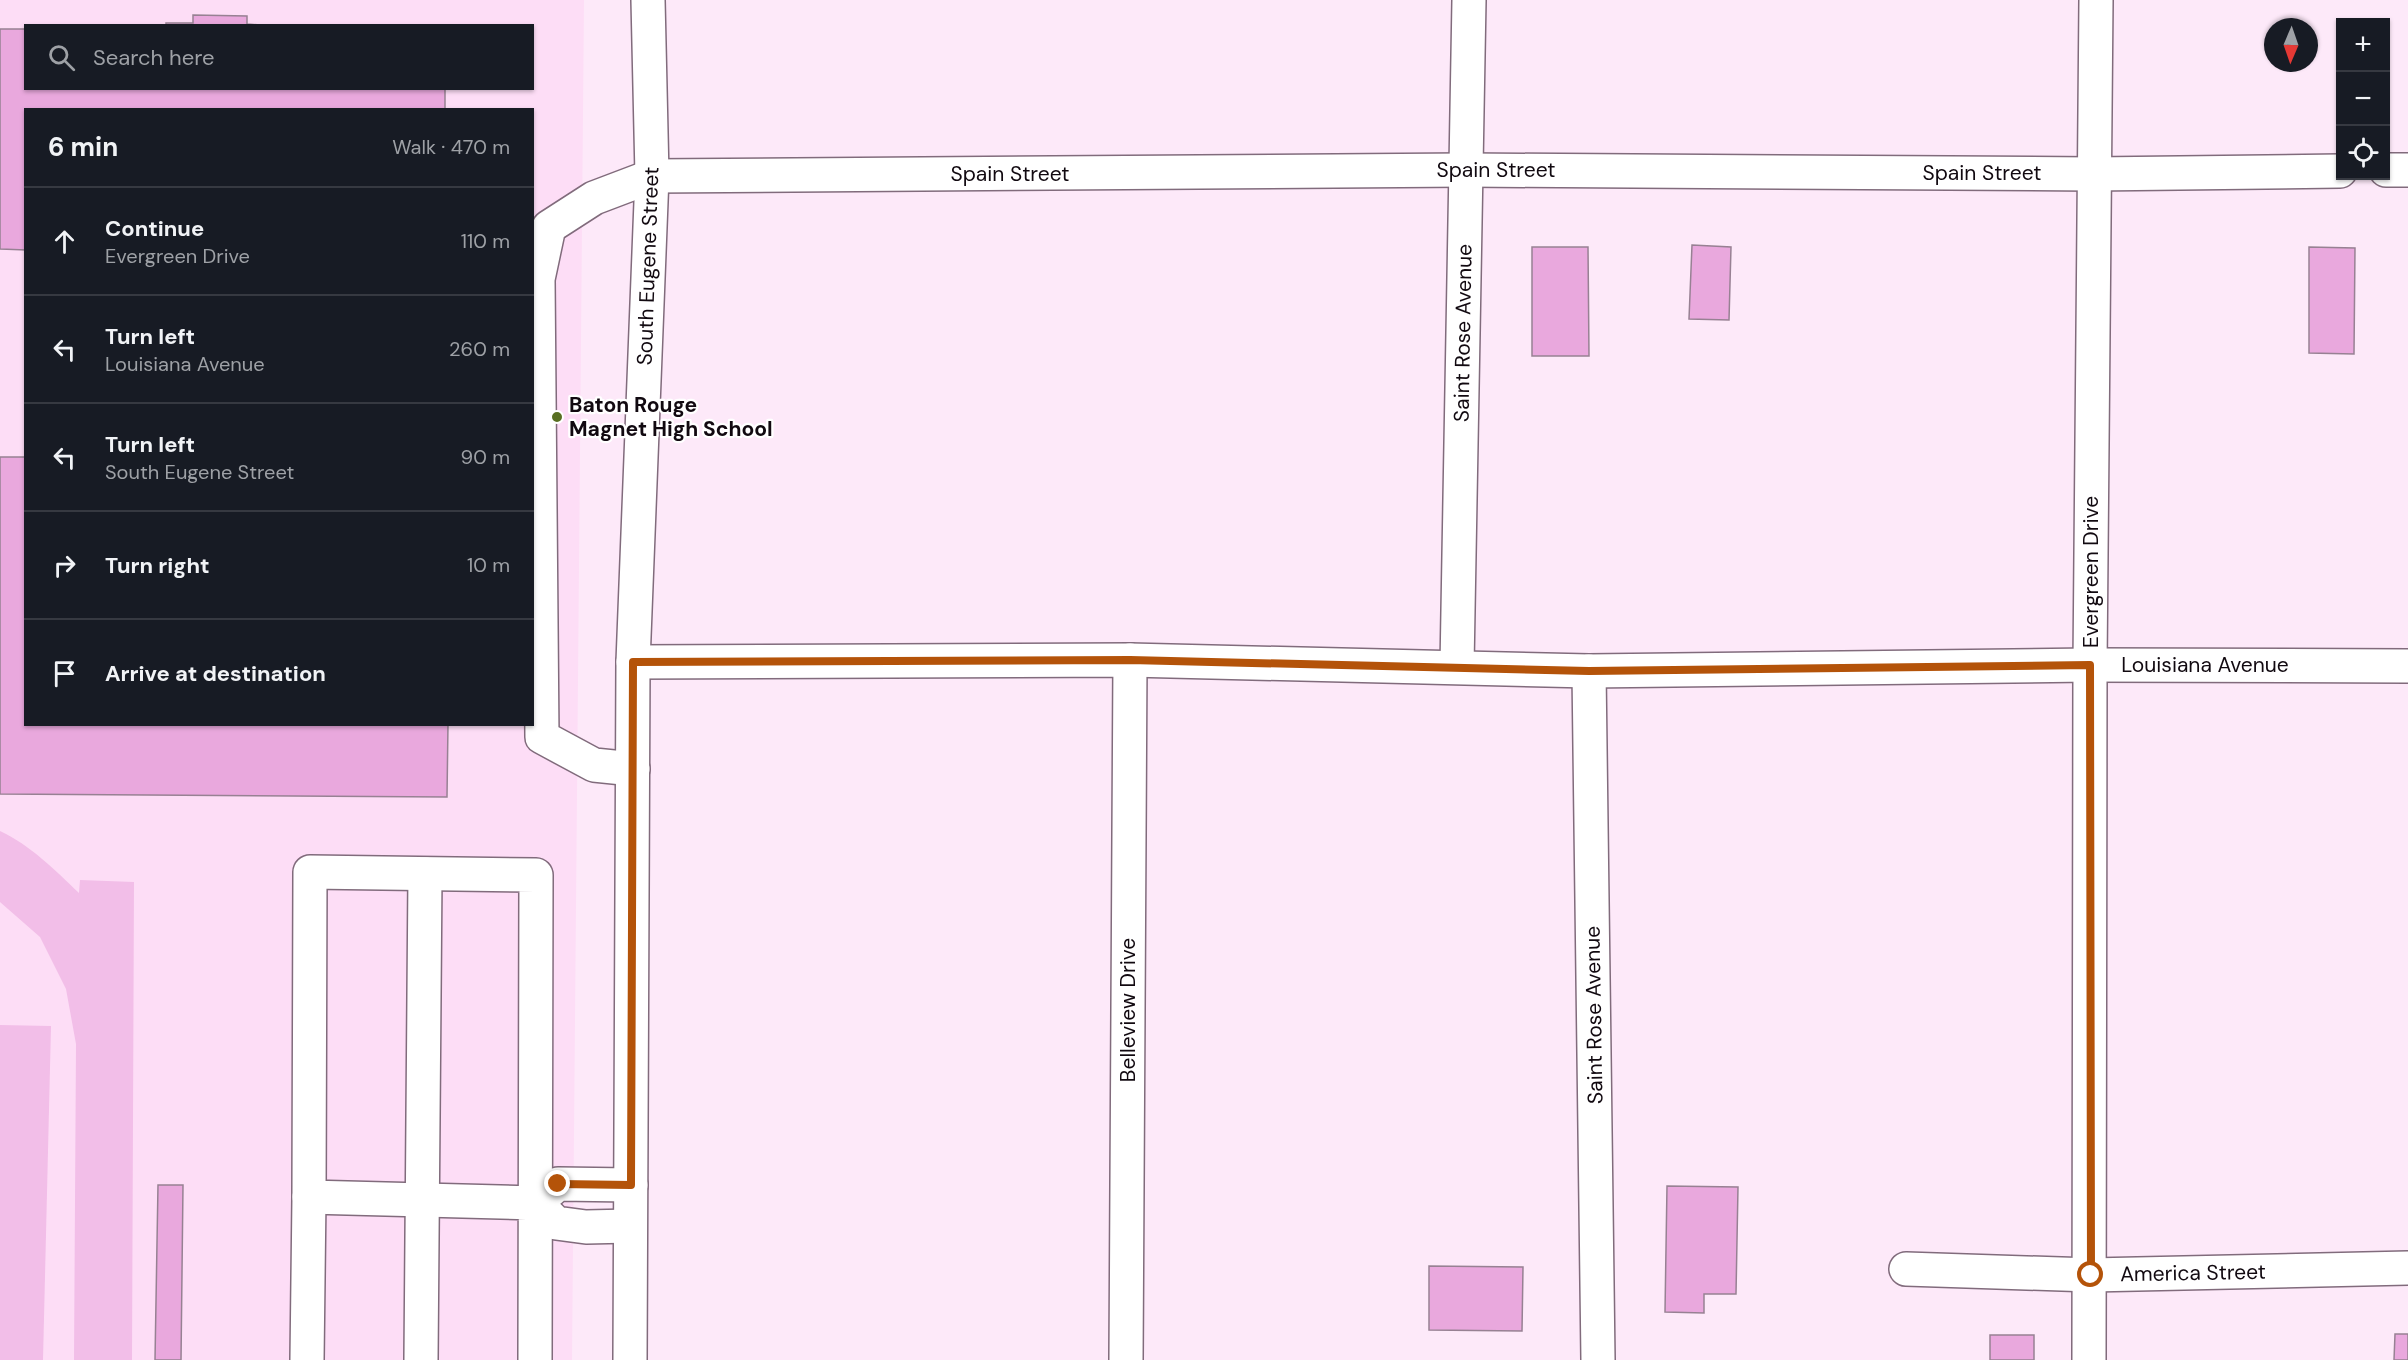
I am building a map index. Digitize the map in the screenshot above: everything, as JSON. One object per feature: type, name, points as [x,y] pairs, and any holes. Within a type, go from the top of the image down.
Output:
[{"type":"street","name":"South Eugene Street","points":[[630,1360],[633,662],[652,176],[648,0]]},
{"type":"street","name":"Saint Rose Avenue","points":[[1457,666],[1469,0]]},
{"type":"street","name":"Evergreen Drive","points":[[2089,1360],[2091,1275],[2090,665],[2096,0]]},
{"type":"street","name":"Spain Street","points":[[652,176],[1466,170],[2093,174],[2336,171]]},
{"type":"street","points":[[2390,170],[2408,170]]},
{"type":"street","points":[[633,769],[594,765],[542,737],[538,279],[549,227],[594,198],[652,176]]},
{"type":"street","name":"Louisiana Avenue","points":[[633,662],[1130,660],[1457,666],[1589,671],[2090,665],[2408,666]]},
{"type":"street","name":"Belleview Drive","points":[[1126,1360],[1130,660]]},
{"type":"street","name":"Saint Rose Avenue","points":[[1589,671],[1598,1360]]},
{"type":"street","points":[[307,1360],[310,872],[536,875],[535,1360]]},
{"type":"street","points":[[421,1360],[425,874]]},
{"type":"street","points":[[309,1197],[536,1203],[558,1184],[631,1185]]},
{"type":"street","points":[[536,1203],[556,1223],[586,1227],[630,1226]]},
{"type":"street","name":"America Street","points":[[1906,1269],[2091,1275],[2408,1268]]},
{"type":"shaded area","name":"Baton Rouge Magnet High School","points":[[0,0],[584,0],[572,1360],[0,1360]]},
{"type":"shaded area","points":[[0,831],[32,851],[79,893],[80,880],[134,882],[132,1360],[74,1360],[76,1044],[66,989],[40,937],[0,902]]},
{"type":"shaded area","points":[[0,1025],[51,1026],[43,1360],[0,1360]]},
{"type":"building","points":[[193,15],[247,16],[247,24],[166,24],[193,23]]},
{"type":"building","points":[[0,29],[24,29],[24,90],[445,90],[445,108],[24,108],[24,250],[0,249]]},
{"type":"building","points":[[1692,245],[1731,247],[1729,320],[1689,319]]},
{"type":"building","points":[[1532,247],[1588,247],[1589,356],[1532,356]]},
{"type":"building","points":[[2309,247],[2355,248],[2354,354],[2309,353]]},
{"type":"building","points":[[0,457],[24,457],[24,726],[448,726],[447,797],[0,794]]},
{"type":"building","points":[[158,1185],[183,1185],[181,1360],[155,1360]]},
{"type":"building","points":[[1667,1186],[1738,1187],[1736,1294],[1704,1294],[1704,1313],[1665,1312]]},
{"type":"building","points":[[1429,1266],[1523,1267],[1522,1331],[1429,1330]]},
{"type":"building","points":[[2395,1334],[2408,1334],[2408,1360],[2394,1360]]},
{"type":"building","points":[[1990,1335],[2034,1335],[2034,1360],[1990,1360]]},
{"type":"place","name":"Baton Rouge Magnet High School","points":[[557,417]]},
{"type":"route","points":[[558,1184],[631,1185],[633,662],[1130,660],[1457,666],[1589,671],[2090,665],[2091,1275]]}]
